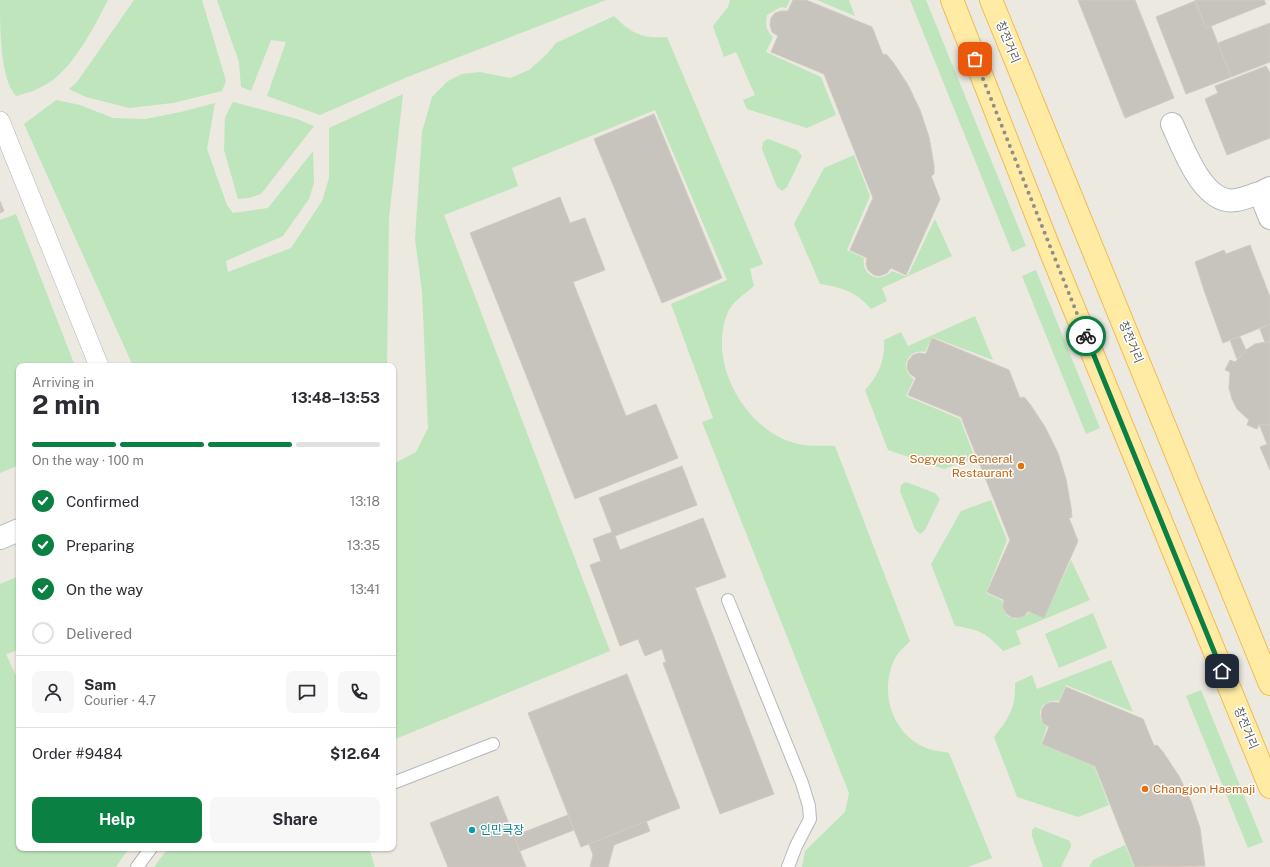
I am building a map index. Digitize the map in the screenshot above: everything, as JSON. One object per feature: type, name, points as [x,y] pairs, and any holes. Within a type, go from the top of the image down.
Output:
[{"type":"main road","name":"창전거리","points":[[952,0],[1050,250],[1270,787]]},
{"type":"main road","name":"창전거리","points":[[991,0],[1270,684]]},
{"type":"street","points":[[0,121],[98,363]]},
{"type":"street","points":[[1172,124],[1197,178],[1216,196],[1235,201],[1265,191],[1270,218]]},
{"type":"street","points":[[0,538],[16,531]]},
{"type":"lane","points":[[728,600],[810,806],[810,819],[788,867]]},
{"type":"lane","points":[[396,782],[493,744]]},
{"type":"lane","points":[[137,867],[149,851]]},
{"type":"green space","points":[[0,0],[108,0],[84,43],[62,72],[53,80],[31,92],[16,96],[7,78],[4,65],[1,38]]},
{"type":"green space","points":[[134,0],[202,0],[226,81],[222,91],[173,103],[129,108],[86,97],[69,89],[77,82]]},
{"type":"green space","points":[[217,0],[606,0],[405,78],[320,115],[267,96],[286,42],[271,40],[251,91],[241,87],[239,62]]},
{"type":"green space","points":[[730,0],[790,0],[786,8],[781,7],[767,15],[767,27],[773,37],[766,52],[821,77],[836,115],[807,128],[747,109],[743,100],[755,95],[736,52],[724,57],[713,26],[728,7]]},
{"type":"green space","points":[[817,0],[849,0],[855,16]]},
{"type":"green space","points":[[910,0],[926,0],[1026,246],[1012,252]]},
{"type":"green space","points":[[614,16],[626,27],[638,34],[651,37],[667,37],[763,264],[750,269],[754,286],[736,301],[728,312],[723,332],[722,352],[727,373],[735,393],[747,411],[762,426],[780,437],[799,444],[812,446],[835,446],[910,641],[898,653],[891,668],[888,681],[888,694],[891,707],[896,720],[903,731],[912,740],[927,748],[949,753],[992,858],[968,867],[802,867],[805,851],[845,812],[849,793],[702,422],[713,418],[671,304],[727,280],[655,110],[512,168],[518,186],[444,215],[610,651],[396,739],[396,462],[416,452],[428,428],[422,292],[415,239],[422,132],[432,97],[448,81],[462,74],[480,72],[510,78],[529,70],[546,55],[556,43]]},
{"type":"green space","points":[[403,94],[389,218],[387,363],[132,363],[24,124],[56,100],[80,105],[113,118],[145,119],[215,103],[207,149],[227,205],[233,213],[268,208],[313,151],[314,183],[309,199],[283,236],[226,261],[228,272],[291,248],[322,201],[329,178],[329,128]]},
{"type":"green space","points":[[233,102],[297,119],[314,126],[261,194],[249,198],[238,199],[224,150],[225,117]]},
{"type":"green space","points":[[768,139],[797,150],[802,156],[787,187],[782,191],[777,187],[762,149],[763,142]]},
{"type":"green space","points":[[854,155],[870,196],[847,250],[864,258],[865,269],[868,273],[877,277],[887,275],[892,271],[905,276],[908,275],[935,219],[952,256],[882,288],[887,301],[871,309],[860,298],[848,291],[820,284],[794,224],[824,168]]},
{"type":"green space","points":[[16,214],[74,363],[16,363],[16,466],[0,473],[0,220]]},
{"type":"green space","points":[[1036,270],[1100,428],[1086,434],[1022,276]]},
{"type":"green space","points":[[975,316],[993,360],[932,337],[925,352],[914,353],[907,360],[907,370],[909,375],[914,379],[906,396],[960,419],[975,458],[944,469],[888,450],[865,390],[874,379],[880,367],[883,355],[884,340],[901,332],[908,346]]},
{"type":"green space","points":[[906,482],[935,493],[940,499],[925,530],[920,534],[915,529],[900,491],[901,485]]},
{"type":"green space","points":[[991,500],[1007,540],[986,593],[1003,601],[1003,607],[1007,615],[1015,619],[1025,616],[1029,612],[1044,618],[1071,560],[1090,600],[1016,631],[1021,644],[1003,651],[982,633],[976,630],[955,626],[931,564],[961,511]]},
{"type":"green space","points":[[16,577],[16,651],[6,654],[16,676],[16,851],[127,851],[116,867],[0,867],[0,584]]},
{"type":"green space","points":[[1093,613],[1107,648],[1059,668],[1045,634]]},
{"type":"green space","points":[[1111,660],[1133,712],[1066,685],[1059,701],[1048,702],[1041,709],[1040,713],[1040,718],[1047,727],[1041,744],[1094,766],[1109,805],[1078,817],[1017,797],[994,737],[1008,718],[1013,706],[1015,683],[1032,675],[1037,689]]},
{"type":"green space","points":[[1201,690],[1263,842],[1248,848],[1186,696]]},
{"type":"green space","points":[[1035,827],[1070,841],[1071,847],[1061,867],[1043,867],[1032,836],[1032,830]]},
{"type":"green space","points":[[1125,845],[1134,867],[1089,867],[1093,860]]},
{"type":"green space","points":[[166,851],[370,851],[375,867],[154,867]]},
{"type":"building","points":[[793,0],[806,0],[872,27],[883,55],[886,54],[893,62],[908,85],[920,110],[929,137],[934,165],[934,174],[931,176],[940,199],[906,275],[891,268],[887,273],[880,276],[874,275],[868,270],[866,264],[867,258],[850,250],[873,198],[824,74],[771,52],[778,36],[772,32],[770,25],[771,18],[775,13],[788,11]]},
{"type":"building","points":[[1078,0],[1135,0],[1174,98],[1125,118]]},
{"type":"building","points":[[1195,0],[1264,0],[1266,4],[1206,28]]},
{"type":"building","points":[[1195,1],[1206,28],[1211,26],[1231,77],[1186,94],[1156,17]]},
{"type":"building","points":[[1270,23],[1270,62],[1231,77],[1218,43]]},
{"type":"building","points":[[1266,66],[1270,73],[1270,138],[1227,155],[1205,99],[1218,93],[1215,86]]},
{"type":"building","points":[[654,114],[722,278],[662,303],[594,139]]},
{"type":"building","points":[[560,197],[570,223],[585,218],[605,270],[573,282],[626,416],[656,404],[678,458],[575,499],[470,233]]},
{"type":"building","points":[[0,201],[4,211],[0,213]]},
{"type":"building","points":[[1250,245],[1270,297],[1270,324],[1223,343],[1195,262],[1224,250],[1226,254]]},
{"type":"building","points":[[1270,324],[1270,342],[1265,342],[1260,329]]},
{"type":"building","points":[[1240,337],[1246,350],[1237,359],[1230,340]]},
{"type":"building","name":"Sogyeong General Restaurant","points":[[932,338],[1009,370],[1020,398],[1024,397],[1030,404],[1045,427],[1058,453],[1066,479],[1071,507],[1072,517],[1069,518],[1078,541],[1044,618],[1028,611],[1024,616],[1018,618],[1011,617],[1006,613],[1003,607],[1004,600],[987,592],[1010,540],[961,417],[908,395],[916,378],[910,374],[907,368],[908,361],[913,355],[919,353],[926,354]]},
{"type":"building","points":[[1270,342],[1270,425],[1259,424],[1257,429],[1247,425],[1249,420],[1237,409],[1229,388],[1230,372],[1225,370],[1230,360],[1235,362],[1246,350],[1255,344]]},
{"type":"building","points":[[1259,424],[1270,425],[1270,443],[1267,444]]},
{"type":"building","points":[[1270,443],[1270,470],[1260,447]]},
{"type":"building","points":[[682,466],[697,505],[615,536],[620,550],[703,518],[726,577],[695,588],[774,794],[720,814],[663,663],[666,662],[662,649],[645,656],[638,639],[620,646],[590,565],[601,561],[593,539],[612,532],[599,498]]},
{"type":"building","points":[[627,674],[680,808],[581,847],[528,713]]},
{"type":"building","name":"Changjon Haemaji","points":[[1066,687],[1143,719],[1154,746],[1157,745],[1163,752],[1179,776],[1191,801],[1200,828],[1205,866],[1135,867],[1095,766],[1042,744],[1049,727],[1043,723],[1041,716],[1042,709],[1046,704],[1052,702],[1059,703]]},
{"type":"building","name":"인민극장","points":[[498,796],[526,867],[448,867],[430,823]]},
{"type":"building","points":[[568,815],[574,830],[520,851],[514,836]]},
{"type":"building","points":[[646,821],[650,831],[614,845],[608,867],[590,867],[593,855],[589,844]]},
{"type":"way so far","points":[[975,59],[1050,250],[1086,336]]},
{"type":"place","name":"Sogyeong General Restaurant","points":[[1021,466]]},
{"type":"place","name":"Changjon Haemaji","points":[[1145,789]]},
{"type":"place","name":"인민극장","points":[[472,830]]},
{"type":"route","points":[[1086,336],[1222,671]]}]
